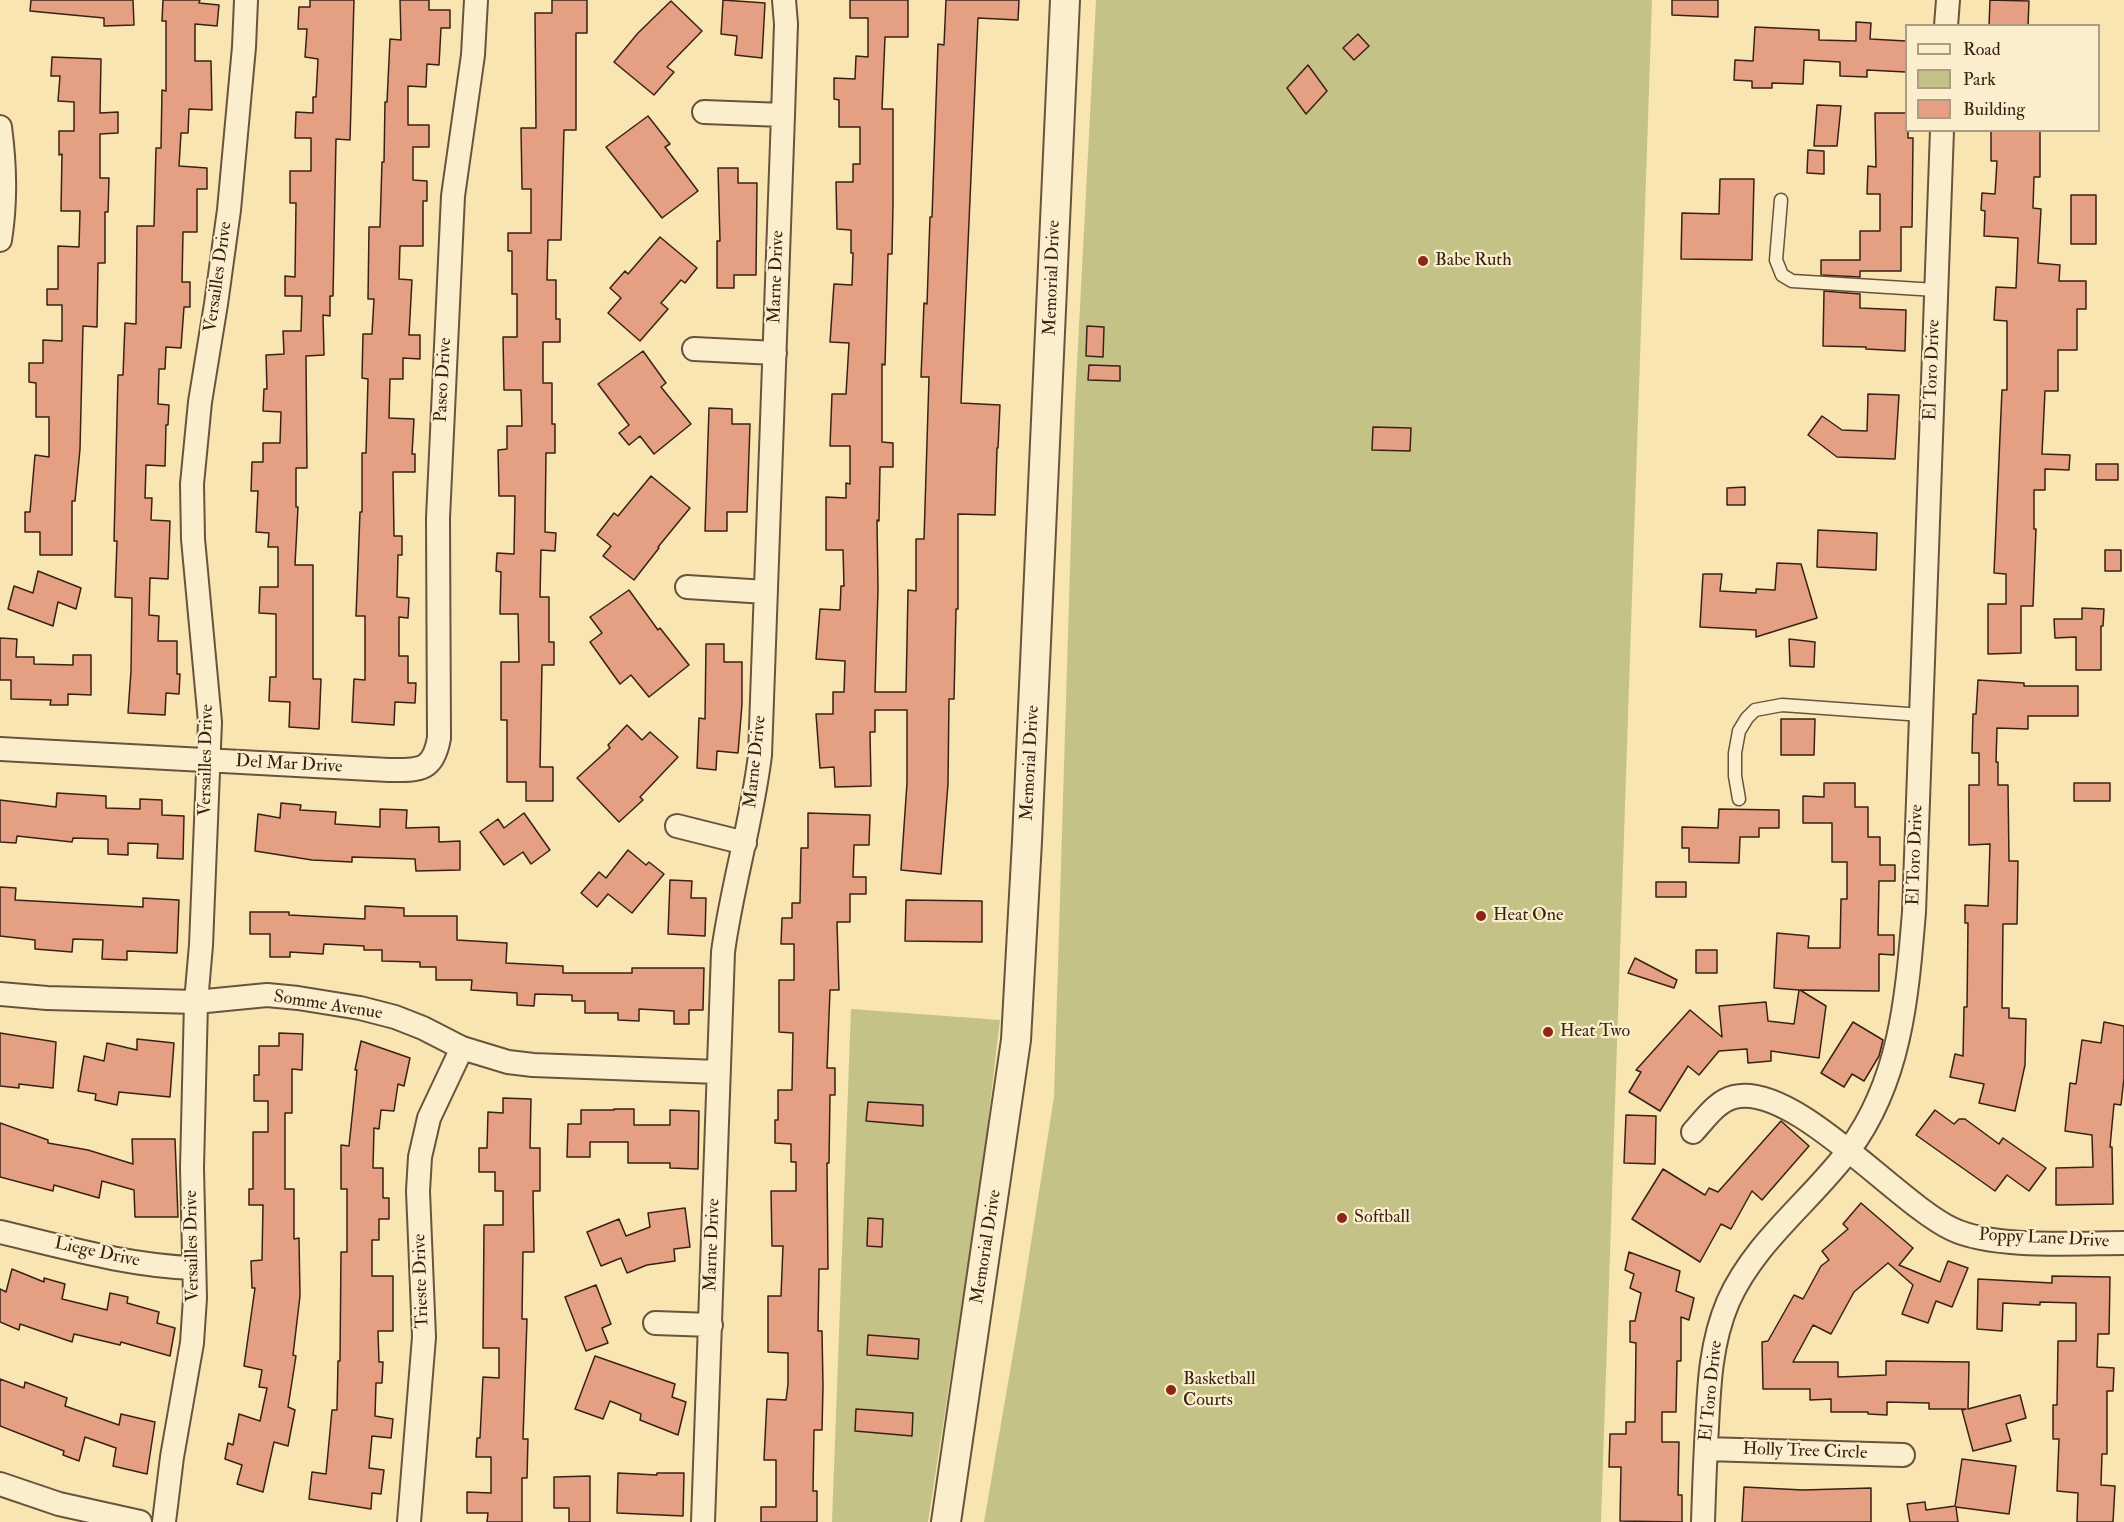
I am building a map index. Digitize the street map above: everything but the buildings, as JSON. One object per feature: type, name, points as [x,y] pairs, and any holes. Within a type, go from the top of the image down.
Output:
[{"type":"street","name":"Versailles Drive","points":[[164,1522],[172,1457],[192,1343],[195,1298],[192,1168],[196,1002],[201,945],[210,722],[193,539],[192,484],[200,402],[229,210],[246,0]]},
{"type":"street","name":"Paseo Drive","points":[[432,760],[436,754],[439,738],[438,518],[453,196],[473,55],[476,0]]},
{"type":"street","name":"Marne Drive","points":[[703,1522],[723,952],[728,914],[756,794],[760,755],[786,24],[784,0]]},
{"type":"street","name":"Memorial Drive","points":[[946,1522],[1016,1040],[1065,0]]},
{"type":"street","points":[[1946,24],[1948,0]]},
{"type":"street","points":[[704,112],[783,115]]},
{"type":"street","points":[[0,127],[4,195],[0,240]]},
{"type":"street","name":"El Toro Drive","points":[[1703,1522],[1713,1354],[1718,1328],[1728,1301],[1760,1251],[1849,1150],[1873,1114],[1886,1085],[1896,1052],[1903,1015],[1914,912],[1942,132]]},
{"type":"street","points":[[694,350],[775,353]]},
{"type":"street","points":[[687,587],[766,592]]},
{"type":"street","name":"Del Mar Drive","points":[[0,749],[410,770],[426,765],[432,760]]},
{"type":"street","points":[[677,826],[745,843]]},
{"type":"street","name":"Somme Avenue","points":[[0,994],[46,998],[196,1002],[267,995],[298,998],[360,1008],[395,1017],[462,1048],[508,1062],[533,1065],[718,1072]]},
{"type":"street","name":"Trieste Drive","points":[[409,1522],[424,1337],[418,1191],[420,1157],[429,1118],[462,1048]]},
{"type":"street","name":"Poppy Lane Drive","points":[[1693,1132],[1718,1105],[1725,1101],[1741,1096],[1760,1098],[1797,1114],[1849,1150],[1935,1219],[1952,1229],[1970,1236],[2013,1242],[2124,1243]]},
{"type":"street","name":"Liege Drive","points":[[0,1232],[122,1260],[164,1267],[194,1268]]},
{"type":"street","points":[[655,1323],[711,1325]]},
{"type":"street","name":"Holly Tree Circle","points":[[1706,1449],[1903,1455]]},
{"type":"street","points":[[0,1484],[59,1504],[140,1522]]},
{"type":"lane","points":[[1781,200],[1776,260],[1782,275],[1792,280],[1936,290]]},
{"type":"lane","points":[[1739,799],[1735,776],[1735,753],[1739,731],[1755,710],[1782,705],[1922,714]]},
{"type":"green space","points":[[1096,0],[1652,0],[1601,1522],[984,1522],[1054,1097],[1075,403]]},
{"type":"green space","points":[[851,1009],[1000,1020],[982,1173],[928,1522],[832,1522]]},
{"type":"place","name":"Babe Ruth","points":[[1423,261]]},
{"type":"place","name":"Heat One","points":[[1481,916]]},
{"type":"place","name":"Heat Two","points":[[1548,1032]]},
{"type":"place","name":"Softball","points":[[1342,1218]]},
{"type":"place","name":"Basketball Courts","points":[[1171,1390]]}]
